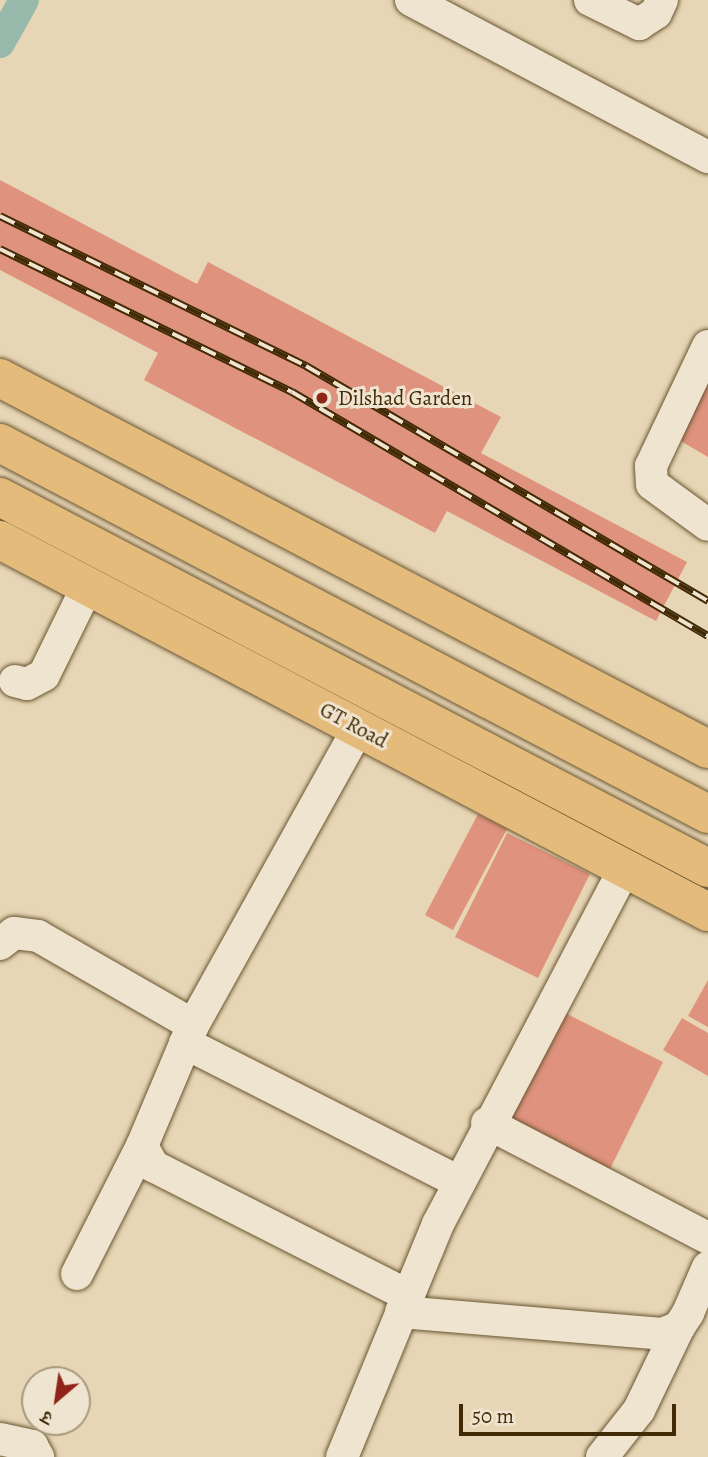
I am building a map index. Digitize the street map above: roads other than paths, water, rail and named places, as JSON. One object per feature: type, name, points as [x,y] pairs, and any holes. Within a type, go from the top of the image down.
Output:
[{"type":"main road","points":[[0,378],[708,749]]},
{"type":"main road","points":[[0,443],[708,814]]},
{"type":"main road","name":"GT Road","points":[[0,497],[708,868]]},
{"type":"main road","name":"GT Road","points":[[0,540],[708,912]]},
{"type":"street","points":[[411,0],[708,157]]},
{"type":"street","points":[[590,0],[639,24],[656,13],[662,0]]},
{"type":"street","points":[[708,345],[651,466],[652,484],[708,524]]},
{"type":"street","points":[[15,681],[27,684],[44,675],[88,586]]},
{"type":"street","points":[[77,1273],[142,1146],[189,1034],[359,727]]},
{"type":"street","points":[[342,1457],[404,1303],[458,1182],[624,869]]},
{"type":"street","points":[[0,944],[14,933],[38,936],[189,1034],[458,1182]]},
{"type":"street","points":[[487,1123],[708,1238]]},
{"type":"street","points":[[142,1146],[153,1166],[404,1303],[630,1333],[662,1334],[679,1327]]},
{"type":"street","points":[[602,1457],[639,1410],[708,1266]]},
{"type":"street","points":[[0,1439],[33,1446],[38,1457]]},
{"type":"waterway","points":[[0,43],[24,0]]},
{"type":"railway","points":[[0,216],[306,366],[708,601]]},
{"type":"railway","points":[[0,249],[292,392],[708,636]]},
{"type":"place","name":"Dilshad Garden","points":[[322,398]]}]
